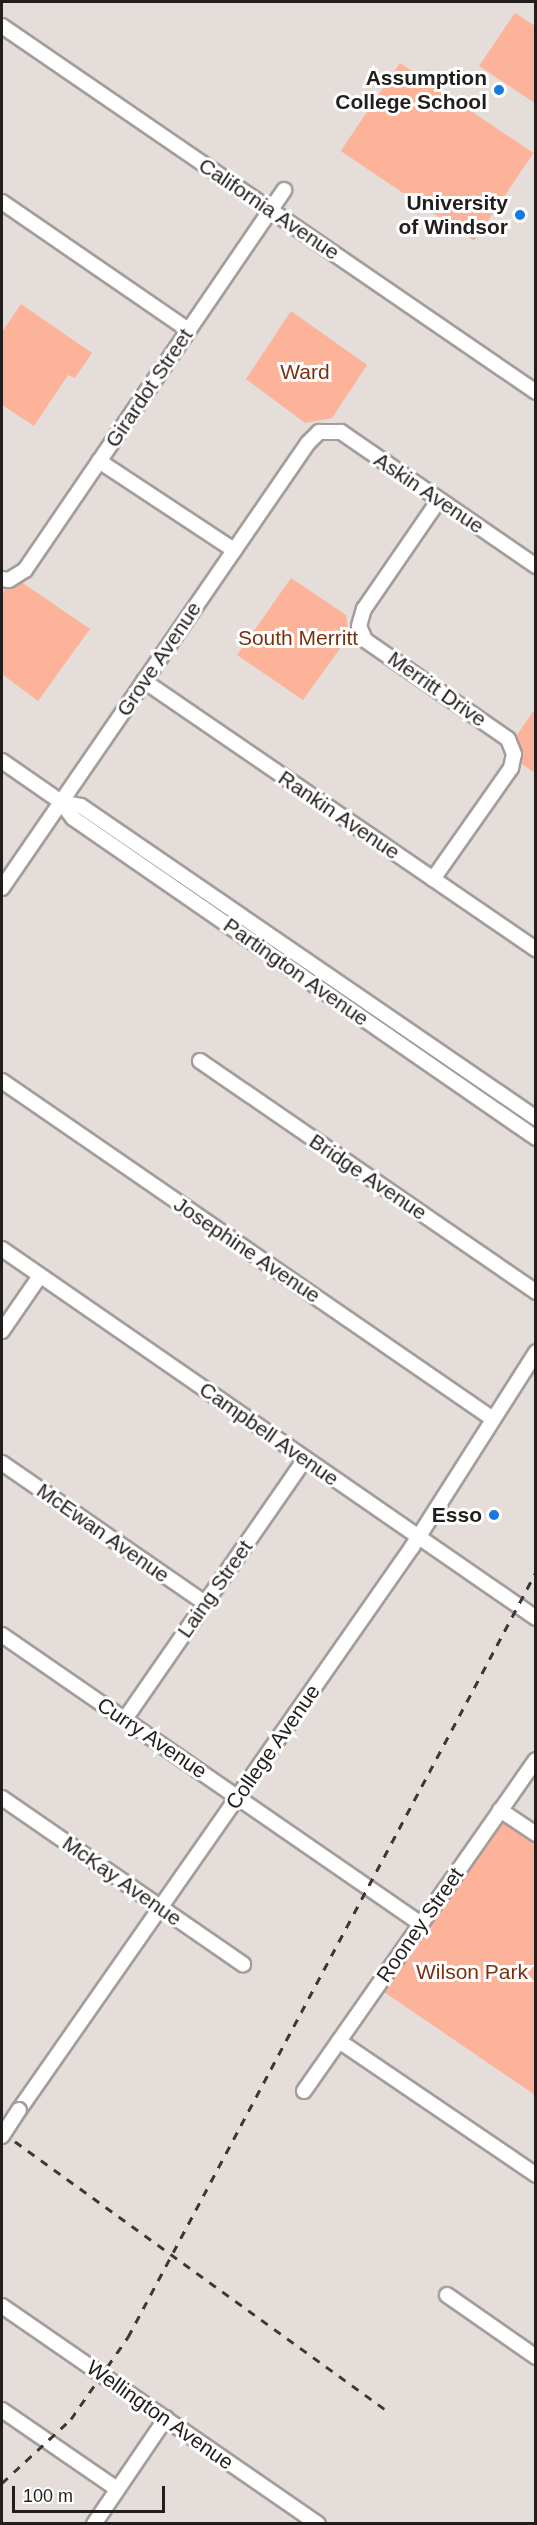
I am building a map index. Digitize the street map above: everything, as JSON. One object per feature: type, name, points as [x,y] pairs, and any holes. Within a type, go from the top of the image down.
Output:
[{"type":"street","name":"California Avenue","points":[[2,26],[536,392]]},
{"type":"street","name":"Girardot Street","points":[[5,580],[25,570],[284,190]]},
{"type":"street","points":[[2,202],[188,330]]},
{"type":"street","name":"Askin Avenue","points":[[319,432],[341,432],[536,566]]},
{"type":"street","name":"Grove Avenue","points":[[2,888],[308,442],[319,432]]},
{"type":"street","points":[[99,461],[234,550]]},
{"type":"street","name":"Merritt Drive","points":[[433,879],[511,768],[514,754],[508,739],[365,640],[359,626],[364,609],[439,500]]},
{"type":"street","name":"Rankin Avenue","points":[[144,681],[536,949]]},
{"type":"street","name":"Partington Avenue","points":[[2,761],[61,802],[73,818],[536,1138]]},
{"type":"street","name":"Partington Avenue","points":[[61,802],[81,806],[536,1118]]},
{"type":"street","name":"Bridge Avenue","points":[[200,1061],[536,1292]]},
{"type":"street","name":"Josephine Avenue","points":[[2,1081],[493,1419]]},
{"type":"street","name":"Campbell Avenue","points":[[2,1249],[536,1618]]},
{"type":"street","points":[[2,1331],[40,1276]]},
{"type":"street","name":"College Avenue","points":[[2,2136],[418,1536],[536,1352]]},
{"type":"street","name":"Laing Street","points":[[125,1719],[305,1459]]},
{"type":"street","name":"McEwan Avenue","points":[[2,1462],[205,1603]]},
{"type":"street","name":"Curry Avenue","points":[[2,1635],[421,1924]]},
{"type":"street","name":"Rooney Street","points":[[304,2091],[536,1760]]},
{"type":"street","name":"McKay Avenue","points":[[2,1798],[243,1964]]},
{"type":"street","points":[[500,1810],[536,1834]]},
{"type":"street","points":[[339,2041],[536,2175]]},
{"type":"street","points":[[447,2295],[536,2357]]},
{"type":"street","name":"Wellington Avenue","points":[[2,2306],[318,2523]]},
{"type":"street","points":[[2,2410],[117,2489]]},
{"type":"street","points":[[94,2523],[166,2418]]},
{"type":"green space","points":[[515,13],[535,26],[535,103],[479,66]]},
{"type":"green space","points":[[400,63],[533,153],[474,241],[341,151]]},
{"type":"green space","points":[[21,304],[92,353],[75,378],[68,375],[34,426],[2,405],[2,332]]},
{"type":"green space","name":"Ward","points":[[291,311],[367,365],[332,418],[305,423],[246,379]]},
{"type":"green space","name":"South Merritt","points":[[291,578],[346,615],[349,636],[303,700],[237,655]]},
{"type":"green space","points":[[20,581],[90,629],[38,701],[2,674],[2,594],[7,585]]},
{"type":"green space","points":[[535,709],[535,773],[519,762],[514,739]]},
{"type":"green space","name":"Wilson Park","points":[[501,1818],[535,1841],[535,2095],[381,1990]]},
{"type":"railway","points":[[2,2483],[71,2419],[128,2337],[536,1572]]},
{"type":"railway","points":[[2,2132],[385,2409]]},
{"type":"place","name":"Assumption College School","points":[[499,90]]},
{"type":"place","name":"University of Windsor","points":[[520,215]]},
{"type":"place","name":"Esso","points":[[494,1515]]}]
